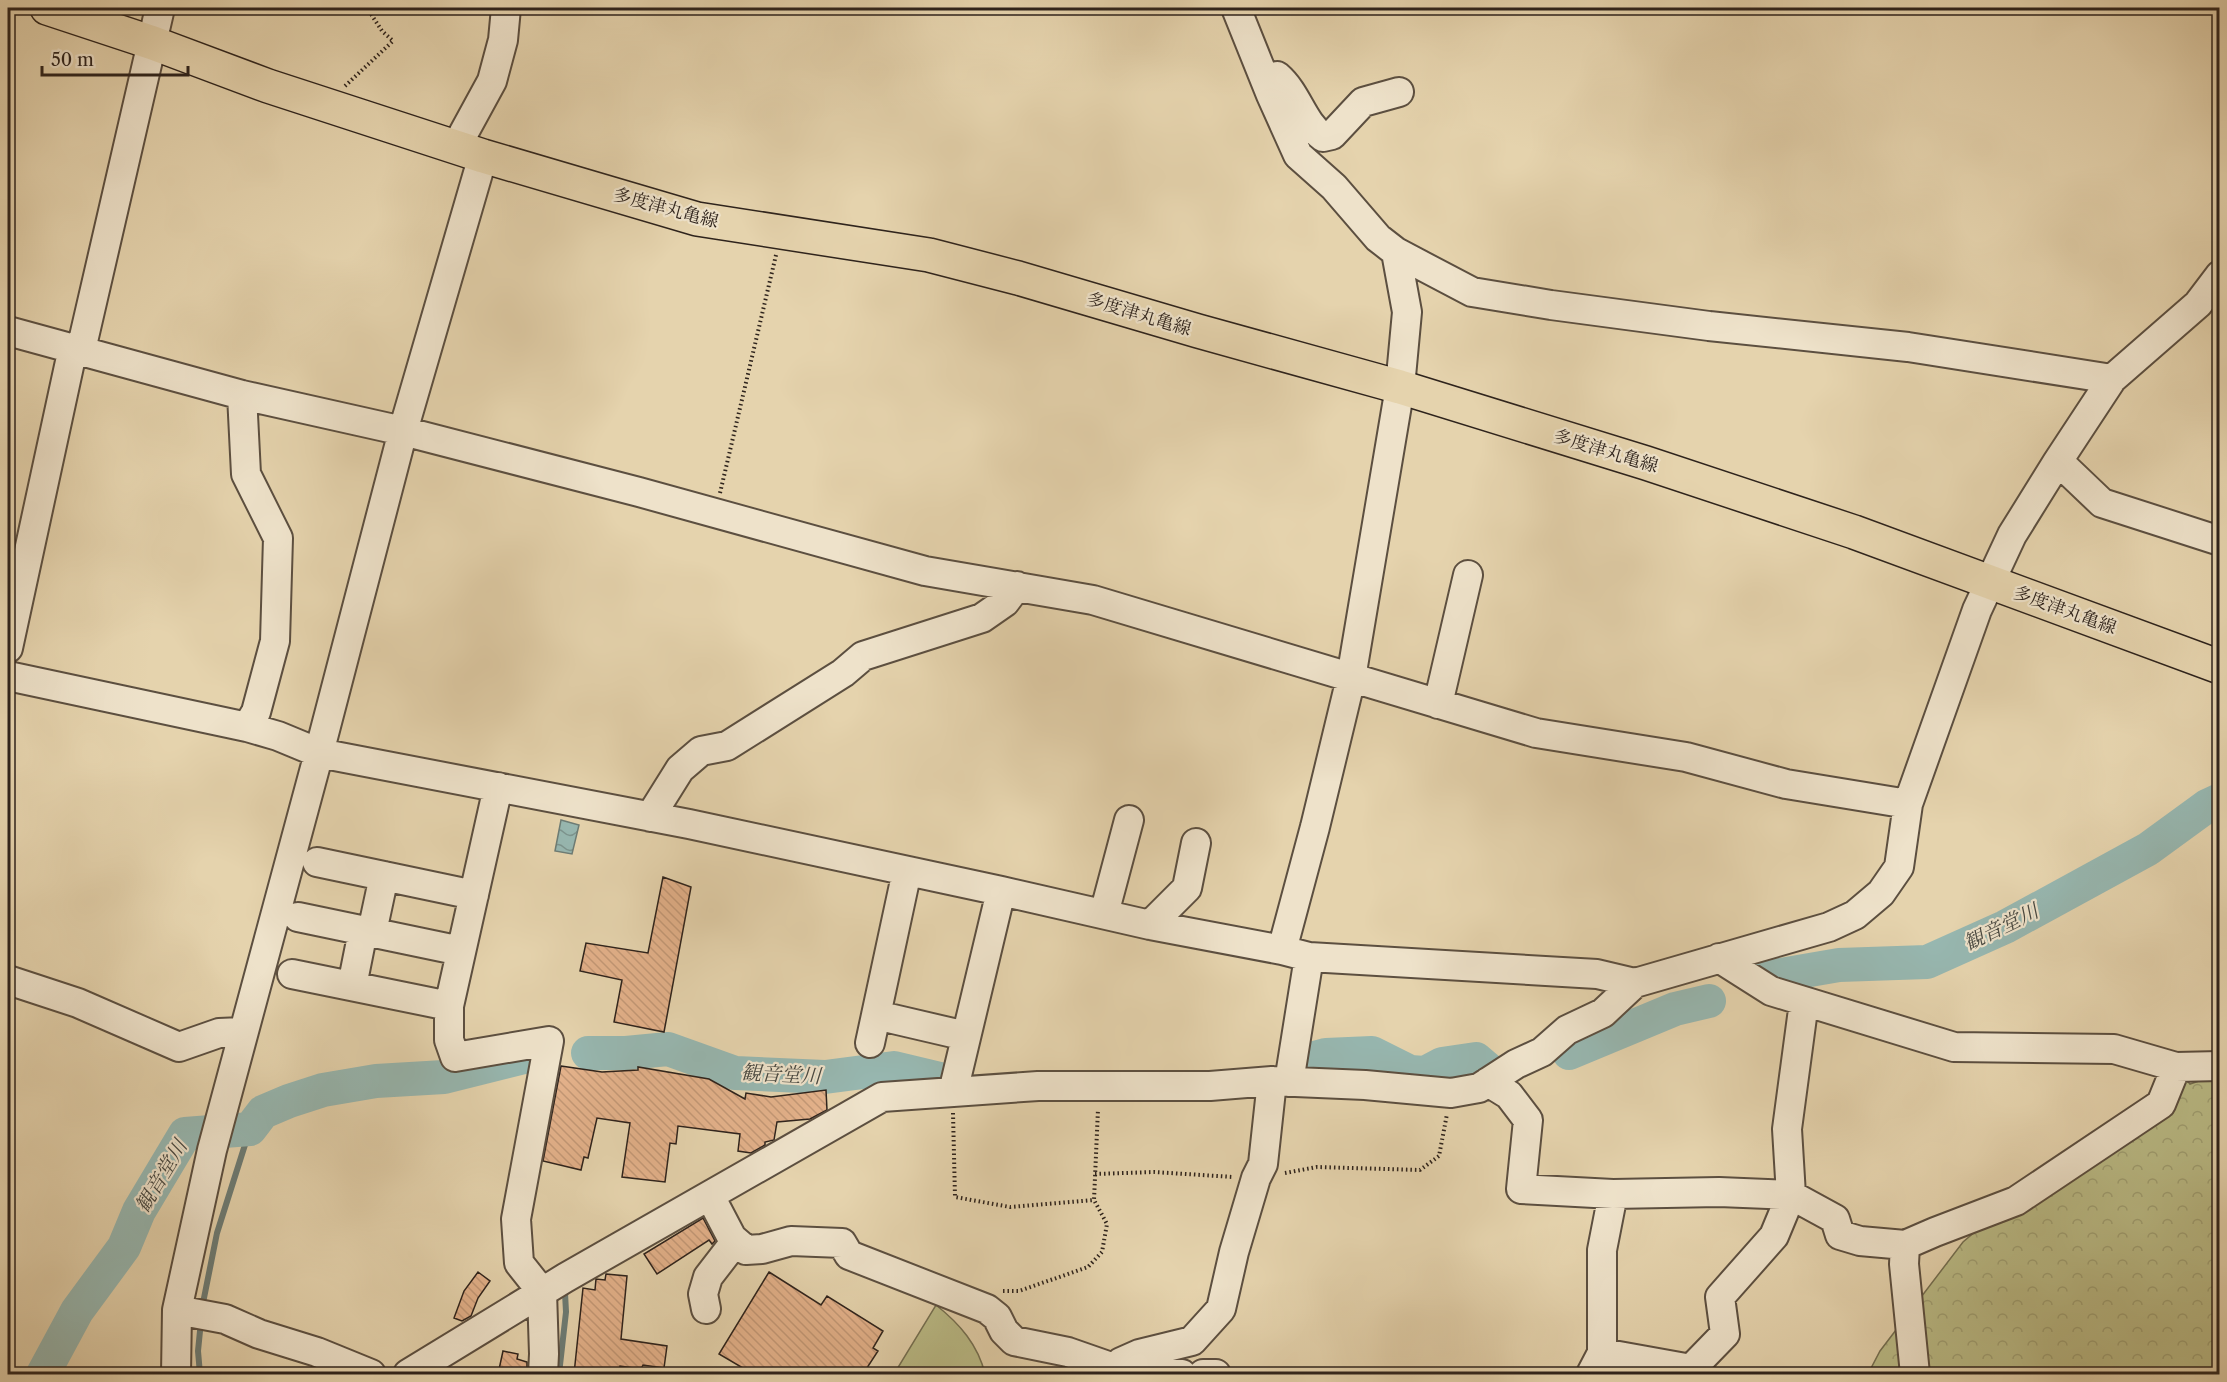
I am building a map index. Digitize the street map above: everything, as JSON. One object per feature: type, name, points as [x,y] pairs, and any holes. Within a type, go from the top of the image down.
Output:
[{"type":"main road","name":"多度津丸亀線","points":[[47,8],[153,43],[268,86],[469,151],[697,219],[929,255],[1018,278],[1198,332],[1400,387],[1668,470],[1854,532],[2220,667]]},
{"type":"street","points":[[8,648],[71,357],[81,350],[160,8]]},
{"type":"street","points":[[176,1374],[193,1313],[212,1150],[403,431],[469,151],[503,40],[506,8]]},
{"type":"street","points":[[1236,8],[1298,155],[1334,187],[1378,238],[1396,252],[1472,292],[1709,326],[1908,347],[2112,379]]},
{"type":"street","points":[[1265,80],[1277,76],[1287,85],[1315,131],[1323,137],[1332,135],[1363,102],[1400,92]]},
{"type":"street","points":[[1282,950],[1351,678],[1400,387],[1407,312],[1396,252]]},
{"type":"street","points":[[408,1374],[542,1292],[882,1098],[1038,1086],[1209,1086],[1281,1082],[1365,1085],[1451,1093],[1479,1088],[1516,1064],[1542,1052],[1567,1030],[1603,1013],[1635,983],[1829,927],[1855,915],[1881,893],[1899,867],[1908,804],[1977,610],[2012,535],[2112,379],[2209,306],[2220,275]]},
{"type":"street","points":[[8,331],[242,395],[403,431],[925,571],[1093,600],[1536,733],[1686,757],[1786,784],[1908,804]]},
{"type":"street","points":[[242,395],[246,474],[278,538],[275,641],[256,712],[247,727]]},
{"type":"street","points":[[2058,461],[2102,503],[2220,541]]},
{"type":"street","points":[[1438,704],[1467,575]]},
{"type":"street","points":[[650,817],[680,769],[701,751],[727,746],[843,673],[864,656],[982,618],[1005,602],[1017,586]]},
{"type":"street","points":[[8,676],[247,727],[278,736],[318,753],[650,817],[1309,957],[1597,974],[1635,983]]},
{"type":"street","points":[[498,787],[449,1006],[449,1040],[454,1057],[549,1041],[516,1219],[519,1263],[542,1292],[543,1374]]},
{"type":"street","points":[[1104,914],[1129,820]]},
{"type":"street","points":[[1150,925],[1187,888],[1196,843]]},
{"type":"street","points":[[317,862],[474,895]]},
{"type":"street","points":[[870,1043],[907,871]]},
{"type":"street","points":[[352,986],[384,876]]},
{"type":"street","points":[[953,1092],[1001,891]]},
{"type":"street","points":[[298,917],[461,951]]},
{"type":"street","points":[[1108,1371],[1139,1354],[1192,1341],[1221,1309],[1234,1252],[1256,1178],[1263,1164],[1309,957]]},
{"type":"street","points":[[1719,958],[1771,992],[1954,1047],[2114,1049],[2176,1067],[2220,1066]]},
{"type":"street","points":[[292,974],[449,1006]]},
{"type":"street","points":[[8,980],[78,1003],[179,1047],[219,1033],[242,1032]]},
{"type":"street","points":[[1613,1194],[1602,1250],[1596,1364],[1691,1369],[1725,1334],[1720,1297],[1774,1236],[1791,1195],[1787,1129],[1804,1002]]},
{"type":"street","points":[[876,1015],[966,1036]]},
{"type":"street","points":[[1488,1082],[1509,1095],[1528,1120],[1521,1189],[1613,1194],[1719,1192],[1791,1195],[1835,1219],[1840,1234],[1860,1241],[1905,1245],[2016,1201],[2161,1104],[2176,1067]]},
{"type":"street","points":[[710,1196],[732,1238],[746,1250],[762,1249],[791,1241],[842,1243],[849,1255],[987,1309],[997,1317],[1004,1331],[1014,1341],[1068,1352],[1108,1371],[1150,1369],[1182,1374]]},
{"type":"street","points":[[706,1309],[703,1294],[708,1277],[735,1242]]},
{"type":"street","points":[[1905,1245],[1904,1264],[1912,1372]]},
{"type":"street","points":[[193,1313],[225,1319],[259,1334],[317,1352],[371,1374]]},
{"type":"street","points":[[1203,1374],[1216,1374]]},
{"type":"path","points":[[331,106],[348,80],[393,41],[382,31],[367,8]]},
{"type":"path","points":[[716,514],[781,232]]},
{"type":"path","points":[[1000,1290],[1019,1292],[1088,1268],[1102,1252],[1107,1224],[1094,1200],[1099,1087]]},
{"type":"path","points":[[953,1092],[955,1197],[1010,1207],[1094,1200]]},
{"type":"path","points":[[1095,1173],[1154,1172],[1256,1178],[1317,1167],[1420,1170],[1439,1156],[1451,1093]]},
{"type":"green space","points":[[2176,1067],[2190,1084],[2219,1074],[2219,1374],[1868,1374],[1880,1351],[1963,1242],[2062,1158],[2128,1114]]},
{"type":"green space","points":[[936,1305],[953,1320],[973,1344],[985,1374],[894,1374]]},
{"type":"water","points":[[561,820],[579,825],[572,854],[555,851]]},
{"type":"building","points":[[663,877],[691,887],[664,1032],[614,1022],[622,980],[580,971],[586,943],[648,953]]},
{"type":"building","points":[[561,1066],[602,1072],[638,1070],[638,1067],[709,1079],[745,1099],[746,1093],[771,1097],[826,1090],[827,1110],[810,1119],[777,1122],[774,1140],[765,1142],[765,1145],[751,1153],[738,1151],[740,1134],[678,1126],[676,1144],[670,1143],[665,1182],[622,1177],[630,1123],[597,1118],[588,1158],[584,1157],[581,1170],[543,1161]]},
{"type":"building","points":[[703,1218],[715,1241],[712,1244],[709,1240],[657,1274],[644,1254]]},
{"type":"building","points":[[478,1272],[490,1281],[478,1298],[471,1316],[462,1321],[454,1318],[464,1291]]},
{"type":"building","points":[[769,1272],[821,1305],[827,1296],[883,1331],[873,1348],[878,1351],[863,1374],[753,1374],[719,1354]]},
{"type":"building","points":[[606,1274],[627,1276],[621,1339],[667,1346],[664,1368],[643,1365],[641,1369],[620,1366],[618,1374],[574,1374],[583,1288],[595,1290],[596,1279],[605,1280]]},
{"type":"building","points":[[503,1351],[518,1354],[517,1359],[527,1362],[527,1374],[498,1374]]},
{"type":"waterway","name":"観音堂川","points":[[1757,979],[1839,965],[1927,962],[2005,927],[2148,849],[2207,806],[2220,800]]},
{"type":"waterway","name":"観音堂川","points":[[1569,1053],[1675,1009],[1709,1001]]},
{"type":"waterway","name":"観音堂川","points":[[588,1053],[626,1053],[668,1049],[735,1073],[825,1077],[894,1068],[940,1079]]},
{"type":"waterway","name":"観音堂川","points":[[1304,1061],[1326,1055],[1372,1053],[1410,1072],[1425,1073],[1442,1064],[1476,1059],[1496,1076]]},
{"type":"waterway","name":"観音堂川","points":[[43,1374],[77,1311],[124,1247],[139,1211],[185,1134],[250,1129],[263,1112],[323,1090],[376,1081],[444,1077],[532,1055]]},
{"type":"waterway","points":[[202,1308],[217,1233],[250,1129]]},
{"type":"waterway","points":[[559,1374],[566,1312],[565,1293]]},
{"type":"waterway","points":[[200,1374],[198,1351],[201,1321]]}]
